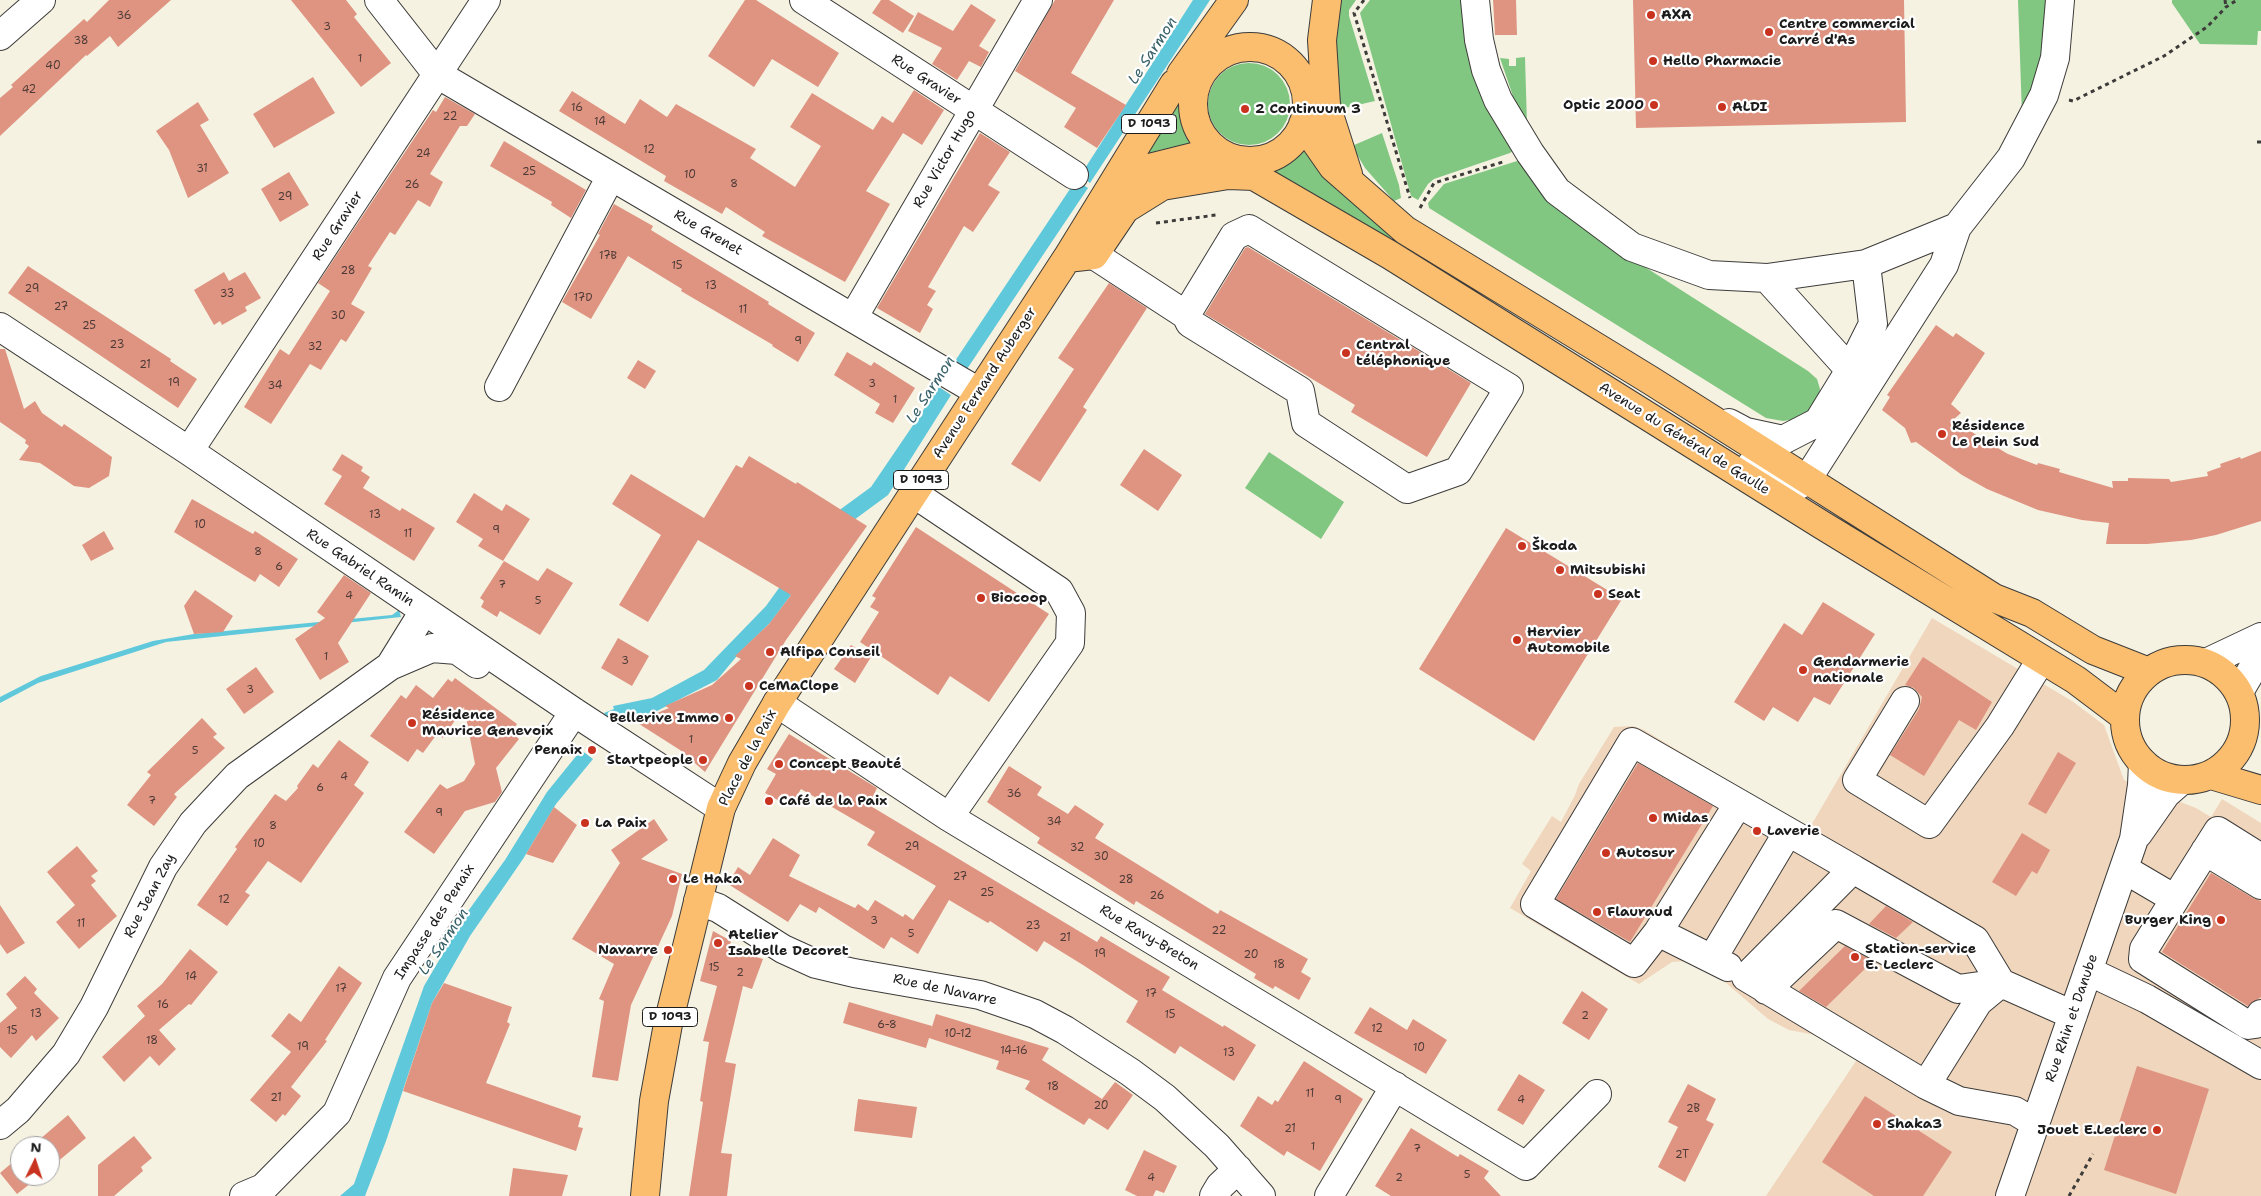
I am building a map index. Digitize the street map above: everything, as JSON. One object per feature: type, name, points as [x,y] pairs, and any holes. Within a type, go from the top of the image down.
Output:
[{"type":"main road","name":"Avenue Fernand Auberger","points":[[777,703],[913,493],[963,384],[1068,258],[1174,84],[1234,0]]},
{"type":"main road","points":[[1246,0],[1194,91],[1192,108],[1196,124],[1205,140],[1217,151],[1250,168]]},
{"type":"main road","points":[[1300,76],[1308,19],[1317,0]]},
{"type":"main road","points":[[1327,0],[1322,40],[1326,106],[1352,185]]},
{"type":"main road","points":[[1068,258],[1094,254],[1125,209],[1162,186],[1228,175],[1250,168],[1280,152],[1294,140],[1303,124],[1307,108],[1306,91],[1300,76],[1287,60],[1270,50],[1251,47],[1231,50],[1207,67],[1174,84]]},
{"type":"main road","points":[[1303,124],[1333,167],[1405,230],[1650,380],[1806,481],[1994,598],[2032,613],[2093,650],[2149,672]]},
{"type":"main road","points":[[1110,188],[1149,168],[1217,151]]},
{"type":"main road","name":"Avenue du Général de Gaulle","points":[[1250,168],[2076,680],[2125,717]]},
{"type":"main road","points":[[2186,660],[2206,663],[2225,675],[2239,692],[2253,740],[2238,750],[2226,765],[2210,775],[2197,780],[2182,780],[2154,772],[2143,763],[2133,750],[2126,734],[2125,717],[2128,700],[2136,684],[2149,672],[2167,662],[2186,660]]},
{"type":"main road","name":"Place de la Paix","points":[[698,901],[721,808],[742,764],[777,703]]},
{"type":"main road","points":[[2210,775],[2261,790]]},
{"type":"main road","name":"D 1093","points":[[645,1196],[649,1134],[659,1070],[698,901]]},
{"type":"street","points":[[0,36],[41,0]]},
{"type":"street","points":[[379,0],[437,74]]},
{"type":"street","name":"Rue Gravier","points":[[189,451],[486,0]]},
{"type":"street","name":"Rue Gravier","points":[[804,0],[1074,175]]},
{"type":"street","name":"Rue Victor Hugo","points":[[853,318],[1038,0]]},
{"type":"street","points":[[1475,0],[1479,40],[1486,70],[1498,100],[1530,153],[1557,191],[1632,247],[1709,274],[1767,278],[1866,264],[1957,227]]},
{"type":"street","points":[[1390,255],[1431,266],[1783,484],[1797,486],[1806,481],[1944,265],[1957,227],[2010,158],[2044,95],[2055,58],[2060,0]]},
{"type":"street","name":"Rue Grenet","points":[[437,74],[963,384]]},
{"type":"street","points":[[499,387],[611,176]]},
{"type":"street","points":[[1094,254],[1186,316],[1190,323],[1300,391],[1306,423],[1407,489],[1458,471],[1509,388],[1249,229],[1234,236],[1186,316]]},
{"type":"street","points":[[1650,380],[1746,432],[1783,440],[1818,422],[1850,370],[1872,324],[1866,264]]},
{"type":"street","points":[[1767,278],[1850,370]]},
{"type":"street","name":"Rue Gabriel Ramin","points":[[0,327],[189,451],[574,712],[721,808]]},
{"type":"street","points":[[1826,450],[1834,482],[1932,546],[1938,563]]},
{"type":"street","points":[[913,493],[1059,591],[1071,613],[1070,643],[949,817]]},
{"type":"street","name":"Rue Jean Zay","points":[[390,666],[424,611]]},
{"type":"street","points":[[2206,663],[2261,637]]},
{"type":"street","name":"Rue Jean Zay","points":[[0,1125],[18,1110],[66,1054],[94,1007],[163,867],[194,823],[237,776],[390,666],[432,648],[457,650],[505,683],[540,689]]},
{"type":"street","points":[[2239,692],[2261,654]]},
{"type":"street","points":[[1905,701],[1857,780],[1929,824],[2000,726],[2041,660]]},
{"type":"street","name":"Rue Ravy-Breton","points":[[777,703],[949,817],[1526,1166],[1597,1094]]},
{"type":"street","name":"Impasse des Penaix","points":[[244,1196],[263,1188],[337,1113],[397,978],[574,712]]},
{"type":"street","points":[[1738,804],[1658,932],[1634,962],[1535,904],[1632,742],[1975,940],[2001,983]]},
{"type":"street","name":"Rue Rhin et Danube","points":[[2010,1196],[2134,839],[2142,785],[2143,763]]},
{"type":"street","name":"Rue Rhin et Danube","points":[[2134,839],[2166,794],[2182,780]]},
{"type":"street","points":[[2261,858],[2218,831],[2144,949],[2143,959],[2248,1025],[2255,1024],[2261,1014]]},
{"type":"street","points":[[1712,959],[1788,832]]},
{"type":"street","points":[[2205,851],[2261,885]]},
{"type":"street","points":[[1756,983],[1853,869]]},
{"type":"street","points":[[2124,869],[2175,899]]},
{"type":"street","name":"Rue de Navarre","points":[[698,901],[718,908],[783,949],[816,964],[980,995],[1035,1014],[1065,1030],[1137,1077],[1192,1123],[1238,1169],[1261,1196]]},
{"type":"street","points":[[1756,983],[1836,924],[1958,989],[2001,983],[2073,1015]]},
{"type":"street","points":[[1658,932],[1756,983],[1926,1085],[1959,1101],[2015,1111],[2035,1123]]},
{"type":"street","points":[[2088,971],[2147,999],[2261,1065]]},
{"type":"street","points":[[1926,1085],[1978,1002],[2001,983]]},
{"type":"street","points":[[1329,1196],[1395,1086]]},
{"type":"street","points":[[1214,1196],[1220,1186],[1238,1169]]},
{"type":"path","points":[[1364,0],[1354,13],[1413,206]]},
{"type":"path","points":[[2225,0],[2226,7]]},
{"type":"path","points":[[2044,95],[2073,101],[2164,56],[2207,27],[2226,7],[2237,0]]},
{"type":"path","points":[[1416,215],[1434,183],[1530,153]]},
{"type":"path","points":[[2069,1196],[2092,1154]]},
{"type":"shaded area","points":[[1932,618],[2072,701],[2104,725],[2124,780],[2196,808],[2211,817],[2222,799],[2261,823],[2261,1196],[1766,1196],[1860,1055],[1826,1037],[1789,1030],[1768,1019],[1711,970],[1686,961],[1672,962],[1639,984],[1510,908],[1531,871],[1522,864],[1552,816],[1561,822],[1579,784],[1614,727],[1633,726],[1644,730],[1809,829]]},
{"type":"green space","points":[[1339,0],[1356,0],[1349,10],[1349,16],[1375,101],[1336,110],[1333,94],[1336,9]]},
{"type":"green space","points":[[1370,0],[1468,0],[1514,150],[1434,179],[1428,184],[1418,200],[1411,196],[1360,13]]},
{"type":"green space","points":[[2018,0],[2049,0],[2043,54],[2037,80],[2022,115]]},
{"type":"green space","points":[[2172,0],[2261,0],[2261,31],[2258,31],[2257,45],[2200,44],[2172,3]]},
{"type":"green space","points":[[1525,57],[1527,125],[1516,105],[1500,58],[1509,59],[1509,66],[1516,66],[1516,58]]},
{"type":"green space","points":[[1241,63],[1257,63],[1272,70],[1283,81],[1290,96],[1287,120],[1278,133],[1257,145],[1241,145],[1226,138],[1215,127],[1208,112],[1208,96],[1215,81],[1226,70]]},
{"type":"green space","points":[[1180,95],[1183,120],[1191,139],[1190,144],[1160,150],[1140,161]]},
{"type":"green space","points":[[1382,133],[1399,185],[1401,198],[1394,201],[1365,168],[1352,146]]},
{"type":"green space","points":[[1305,145],[1337,190],[1391,235],[1390,242],[1269,170],[1290,160]]},
{"type":"green space","points":[[1517,161],[1521,162],[1556,205],[1576,223],[1808,371],[1817,379],[1820,389],[1819,401],[1811,411],[1797,419],[1783,421],[1766,418],[1429,208],[1428,203],[1444,184]]},
{"type":"green space","points":[[1269,452],[1344,502],[1321,539],[1245,488]]},
{"type":"water","points":[[1193,0],[1210,0],[1090,183],[1080,176]]},
{"type":"water","points":[[1076,180],[1088,188],[965,372],[953,364]]},
{"type":"water","points":[[939,387],[951,395],[888,495],[839,531],[770,623],[741,651],[717,680],[653,713],[632,720],[619,724],[606,716],[604,713],[614,709],[613,706],[652,698],[704,670],[766,606],[830,517],[871,487]]},
{"type":"water","points":[[399,610],[401,617],[166,642],[38,683],[0,703],[0,697],[41,676],[153,641],[194,634],[392,615]]},
{"type":"water","points":[[581,750],[593,759],[556,804],[523,859],[470,936],[432,1003],[386,1141],[365,1196],[340,1196],[354,1184],[424,986],[466,914],[505,860],[547,792]]},
{"type":"building","points":[[109,0],[171,0],[118,47],[110,36],[86,55],[0,136],[0,98],[13,87],[11,85],[84,19],[87,22]]},
{"type":"building","points":[[291,0],[346,0],[357,14],[354,17],[391,63],[361,87]]},
{"type":"building","points":[[745,0],[756,0],[839,53],[818,87],[772,59],[754,87],[708,56]]},
{"type":"building","points":[[881,0],[889,0],[914,16],[903,33],[872,13]]},
{"type":"building","points":[[1055,0],[1114,0],[1071,73],[1126,105],[1097,148],[1064,127],[1076,108],[1015,71]]},
{"type":"building","points":[[1493,0],[1516,0],[1517,35],[1495,35]]},
{"type":"building","name":"Centre commercial Carré d'As","points":[[1633,0],[1904,0],[1906,122],[1636,128]]},
{"type":"building","points":[[971,4],[996,20],[979,46],[989,52],[981,67],[969,61],[957,80],[932,64],[942,48],[908,31],[918,12],[953,31]]},
{"type":"building","points":[[313,77],[335,113],[274,148],[253,114]]},
{"type":"building","points":[[914,90],[944,110],[922,145],[903,133],[866,191],[890,204],[845,282],[762,236],[765,232],[726,207],[722,214],[664,181],[666,176],[559,111],[572,91],[625,124],[640,99],[667,117],[676,104],[756,149],[750,158],[795,187],[821,146],[790,127],[812,93],[873,130],[882,116],[893,123]]},
{"type":"building","points":[[445,97],[475,114],[467,126],[460,126],[430,174],[443,182],[430,207],[418,200],[395,235],[390,232],[368,266],[372,268],[351,304],[365,312],[346,342],[341,339],[321,370],[310,364],[271,424],[244,407],[280,349],[289,355],[330,291],[318,283],[433,110],[436,112]]},
{"type":"building","points":[[198,102],[209,120],[200,125],[229,173],[188,198],[169,150],[156,131]]},
{"type":"building","points":[[980,133],[1010,152],[988,185],[1000,192],[973,232],[964,226],[928,287],[936,291],[927,305],[933,309],[920,333],[877,308]]},
{"type":"building","points":[[504,141],[586,190],[571,218],[551,205],[552,202],[490,166]]},
{"type":"building","points":[[289,172],[309,205],[280,222],[261,189]]},
{"type":"building","points":[[614,204],[653,226],[651,230],[769,302],[768,304],[815,333],[798,362],[773,345],[681,291],[682,289],[628,256],[591,319],[562,302],[600,235],[598,234]]},
{"type":"building","name":"Central téléphonique","points":[[1248,247],[1471,383],[1427,457],[1351,412],[1355,405],[1205,314],[1245,248]]},
{"type":"building","points":[[28,266],[171,359],[170,361],[197,379],[178,408],[8,293]]},
{"type":"building","points":[[224,272],[229,281],[245,272],[261,298],[245,307],[247,311],[222,325],[220,321],[214,325],[194,290]]},
{"type":"building","points":[[1109,283],[1147,308],[1083,407],[1087,410],[1040,482],[1011,464],[1074,369],[1058,358]]},
{"type":"building","name":"Résidence Le Plein Sud","points":[[1936,325],[1953,337],[1956,333],[1985,353],[1951,404],[1961,413],[1954,419],[1979,437],[2008,454],[2037,465],[2038,463],[2060,469],[2059,472],[2113,488],[2112,481],[2128,481],[2128,478],[2169,479],[2171,482],[2208,476],[2207,472],[2221,467],[2220,464],[2240,457],[2241,459],[2261,451],[2261,521],[2216,535],[2191,540],[2147,544],[2106,544],[2109,523],[2082,520],[2038,510],[1987,489],[1962,475],[1916,442],[1911,443],[1905,428],[1882,410],[1890,397],[1887,395]]},
{"type":"building","points":[[0,349],[5,349],[24,409],[35,401],[42,413],[62,427],[64,424],[112,457],[109,476],[89,488],[74,486],[40,463],[19,460],[29,446],[25,443],[26,440],[0,422]]},
{"type":"building","points":[[847,352],[871,366],[874,362],[915,388],[893,423],[875,413],[880,404],[834,375]]},
{"type":"building","points":[[638,360],[656,371],[645,389],[627,378]]},
{"type":"building","points":[[1144,449],[1182,475],[1158,511],[1120,485]]},
{"type":"building","points":[[342,454],[363,467],[361,471],[370,477],[363,488],[400,511],[402,508],[435,528],[414,561],[324,504],[342,476],[332,470]]},
{"type":"building","points":[[749,456],[796,484],[797,482],[867,526],[786,640],[705,772],[680,750],[636,722],[669,708],[665,706],[712,685],[741,659],[735,656],[769,624],[791,595],[698,540],[648,622],[619,605],[661,535],[612,504],[631,474],[704,518],[736,465],[742,468]]},
{"type":"building","points":[[474,493],[502,511],[506,504],[530,519],[503,561],[478,546],[483,539],[456,522]]},
{"type":"building","points":[[192,499],[253,534],[255,531],[298,559],[279,587],[260,574],[255,582],[174,532]]},
{"type":"building","points":[[916,527],[1049,614],[989,702],[950,676],[938,695],[860,642],[879,612],[870,607],[876,598],[872,596]]},
{"type":"building","name":"Hervier Automobile","points":[[1506,528],[1622,599],[1534,741],[1419,669]]},
{"type":"building","points":[[104,531],[114,549],[91,561],[82,545]]},
{"type":"building","points":[[504,561],[538,581],[547,568],[573,583],[540,635],[500,611],[497,617],[481,607],[484,601],[480,598]]},
{"type":"building","points":[[344,575],[371,593],[338,643],[349,662],[320,680],[295,639],[325,618],[317,612]]},
{"type":"building","points":[[195,590],[233,616],[223,632],[194,634],[184,606]]},
{"type":"building","name":"Gendarmerie nationale","points":[[1823,602],[1875,634],[1830,705],[1814,697],[1798,722],[1773,707],[1764,721],[1734,702],[1784,623],[1802,635]]},
{"type":"building","points":[[618,638],[649,656],[632,686],[601,668]]},
{"type":"building","points":[[851,645],[871,657],[855,683],[834,669]]},
{"type":"building","points":[[1923,657],[1992,702],[1976,730],[1959,720],[1924,776],[1890,755],[1919,709],[1922,697],[1914,688],[1905,685]]},
{"type":"building","points":[[256,667],[274,692],[244,714],[226,689]]},
{"type":"building","points":[[455,678],[517,724],[511,732],[519,739],[496,768],[502,792],[495,802],[465,811],[434,854],[404,832],[440,784],[447,789],[464,781],[475,764],[464,707],[443,738],[437,734],[423,753],[417,749],[408,762],[370,736],[401,695],[406,699],[416,685],[433,698],[448,679],[452,682]]},
{"type":"building","points":[[202,718],[217,734],[213,737],[225,748],[174,794],[177,797],[154,826],[127,805],[151,775],[147,772]]},
{"type":"building","points":[[789,734],[877,788],[869,805],[1097,942],[1101,936],[1170,977],[1162,990],[1256,1045],[1234,1081],[1180,1046],[1175,1054],[1126,1022],[1138,1001],[1083,965],[1044,941],[1037,952],[990,921],[988,923],[949,900],[918,954],[891,937],[884,949],[819,907],[816,913],[800,904],[788,922],[728,884],[738,867],[750,875],[773,838],[800,855],[789,876],[855,908],[858,904],[868,911],[875,900],[903,917],[905,914],[913,920],[936,886],[867,845],[875,832],[801,789],[790,807],[765,793],[776,774],[767,769]]},
{"type":"building","points":[[339,740],[369,762],[354,785],[364,793],[301,883],[268,861],[245,892],[250,895],[227,926],[197,905],[237,849],[235,847],[275,794],[286,801],[298,788],[297,786],[313,764],[318,768]]},
{"type":"building","points":[[2058,752],[2076,763],[2046,814],[2028,804]]},
{"type":"building","points":[[1638,763],[1713,806],[1630,942],[1556,899]]},
{"type":"building","points":[[1009,766],[1042,787],[1037,795],[1068,814],[1075,805],[1104,824],[1095,838],[1218,914],[1220,910],[1308,959],[1301,972],[1311,978],[1299,1000],[1275,986],[1273,989],[1254,978],[1256,974],[1136,901],[1134,905],[1037,843],[1040,838],[987,802]]},
{"type":"building","points":[[554,807],[577,825],[553,863],[526,854]]},
{"type":"building","points":[[654,819],[668,840],[641,859],[682,874],[672,916],[631,1005],[618,1081],[592,1077],[604,1001],[599,999],[614,964],[572,939],[620,863],[611,850]]},
{"type":"building","points":[[2022,833],[2050,850],[2037,874],[2032,871],[2016,896],[1992,882]]},
{"type":"building","points":[[77,846],[98,871],[91,876],[96,881],[91,885],[117,916],[79,949],[56,922],[75,905],[47,872]]},
{"type":"building","name":"Burger King","points":[[2211,873],[2261,901],[2261,997],[2248,1006],[2162,952]]},
{"type":"building","points":[[0,905],[25,943],[7,954],[0,944]]},
{"type":"building","points":[[1886,906],[1913,922],[1896,938],[1869,924]]},
{"type":"building","points":[[713,931],[731,941],[729,949],[763,959],[752,989],[743,986],[725,1062],[736,1064],[721,1153],[732,1154],[727,1196],[689,1196],[703,1102],[700,1101],[709,1042],[703,1041],[717,986],[700,981]]},
{"type":"building","points":[[1845,946],[1873,961],[1826,1007],[1799,991]]},
{"type":"building","points":[[190,949],[218,972],[191,1005],[189,1004],[159,1030],[176,1049],[159,1066],[150,1056],[124,1082],[102,1057],[145,1016],[137,1006],[162,984]]},
{"type":"building","points":[[339,966],[362,983],[325,1040],[327,1041],[291,1087],[301,1096],[285,1116],[283,1114],[276,1122],[250,1100],[291,1052],[271,1036],[289,1013],[301,1022]]},
{"type":"building","points":[[25,976],[37,989],[34,993],[59,1018],[36,1041],[32,1035],[11,1058],[0,1047],[0,1023],[17,1008],[6,994]]},
{"type":"building","points":[[444,983],[512,1007],[507,1022],[510,1024],[486,1083],[581,1116],[578,1127],[583,1128],[576,1151],[403,1091],[432,1003]]},
{"type":"building","points":[[1582,991],[1608,1009],[1589,1040],[1562,1023]]},
{"type":"building","points":[[849,1002],[932,1026],[931,1030],[936,1014],[1049,1048],[1042,1060],[1102,1099],[1115,1082],[1133,1095],[1108,1130],[1089,1118],[1084,1125],[1025,1089],[1030,1081],[996,1069],[999,1061],[929,1038],[926,1048],[843,1023]]},
{"type":"building","points":[[1370,1007],[1407,1030],[1413,1019],[1447,1040],[1426,1074],[1354,1033]]},
{"type":"building","points":[[1304,1061],[1363,1099],[1320,1171],[1287,1151],[1284,1156],[1240,1126],[1258,1096],[1272,1105],[1275,1100],[1278,1102]]},
{"type":"building","name":"Jouet E.Leclerc","points":[[2137,1066],[2209,1089],[2176,1194],[2104,1170]]},
{"type":"building","points":[[1519,1074],[1545,1090],[1523,1125],[1497,1110]]},
{"type":"building","points":[[1688,1084],[1716,1099],[1706,1120],[1714,1124],[1685,1182],[1658,1167],[1678,1127],[1668,1122]]},
{"type":"building","name":"Shaka3","points":[[1865,1096],[1952,1152],[1923,1196],[1874,1196],[1822,1162]]},
{"type":"building","points":[[858,1099],[917,1107],[912,1138],[854,1131]]},
{"type":"building","points":[[68,1115],[86,1138],[60,1160],[60,1136],[44,1136]]},
{"type":"building","points":[[1411,1128],[1458,1157],[1460,1154],[1489,1171],[1484,1178],[1501,1196],[1391,1196],[1375,1186]]},
{"type":"building","points":[[134,1136],[152,1158],[141,1167],[143,1171],[114,1196],[98,1196],[98,1165]]},
{"type":"building","points":[[1144,1150],[1177,1166],[1164,1193],[1156,1190],[1153,1196],[1137,1196],[1125,1190]]},
{"type":"building","points":[[10,1164],[10,1185],[0,1173]]},
{"type":"building","points":[[513,1168],[568,1175],[562,1196],[509,1196]]},
{"type":"building","points":[[11,1186],[27,1186],[17,1194]]},
{"type":"place","name":"AXA","points":[[1651,15]]},
{"type":"place","name":"Centre commercial Carré d'As","points":[[1769,32]]},
{"type":"place","name":"Hello Pharmacie","points":[[1653,61]]},
{"type":"place","name":"Optic 2000","points":[[1654,105]]},
{"type":"place","name":"ALDI","points":[[1722,107]]},
{"type":"place","name":"2 Continuum 3","points":[[1245,109]]},
{"type":"place","name":"Central téléphonique","points":[[1346,353]]},
{"type":"place","name":"Résidence Le Plein Sud","points":[[1942,434]]},
{"type":"place","name":"Škoda","points":[[1522,546]]},
{"type":"place","name":"Mitsubishi","points":[[1560,570]]},
{"type":"place","name":"Seat","points":[[1598,594]]},
{"type":"place","name":"Biocoop","points":[[981,598]]},
{"type":"place","name":"Hervier Automobile","points":[[1517,640]]},
{"type":"place","name":"Alfipa Conseil","points":[[770,652]]},
{"type":"place","name":"Gendarmerie nationale","points":[[1803,670]]},
{"type":"place","name":"CeMaClope","points":[[749,686]]},
{"type":"place","name":"Bellerive Immo","points":[[729,718]]},
{"type":"place","name":"Résidence Maurice Genevoix","points":[[412,723]]},
{"type":"place","name":"Penaix","points":[[592,750]]},
{"type":"place","name":"Startpeople","points":[[703,760]]},
{"type":"place","name":"Concept Beauté","points":[[779,764]]},
{"type":"place","name":"Café de la Paix","points":[[769,801]]},
{"type":"place","name":"Midas","points":[[1653,818]]},
{"type":"place","name":"La Paix","points":[[585,823]]},
{"type":"place","name":"Laverie","points":[[1757,831]]},
{"type":"place","name":"Autosur","points":[[1606,853]]},
{"type":"place","name":"Le Haka","points":[[673,879]]},
{"type":"place","name":"Flauraud","points":[[1597,912]]},
{"type":"place","name":"Burger King","points":[[2221,920]]},
{"type":"place","name":"Atelier Isabelle Decoret","points":[[718,943]]},
{"type":"place","name":"Navarre","points":[[668,950]]},
{"type":"place","name":"Station-service E. Leclerc","points":[[1855,957]]},
{"type":"place","name":"Shaka3","points":[[1877,1124]]},
{"type":"place","name":"Jouet E.Leclerc","points":[[2157,1130]]},
{"type":"water label","name":"Le Sarmon","points":[[1153,51]]},
{"type":"water label","name":"Le Sarmon","points":[[931,390]]},
{"type":"water label","name":"Le Sarmon","points":[[444,942]]}]
